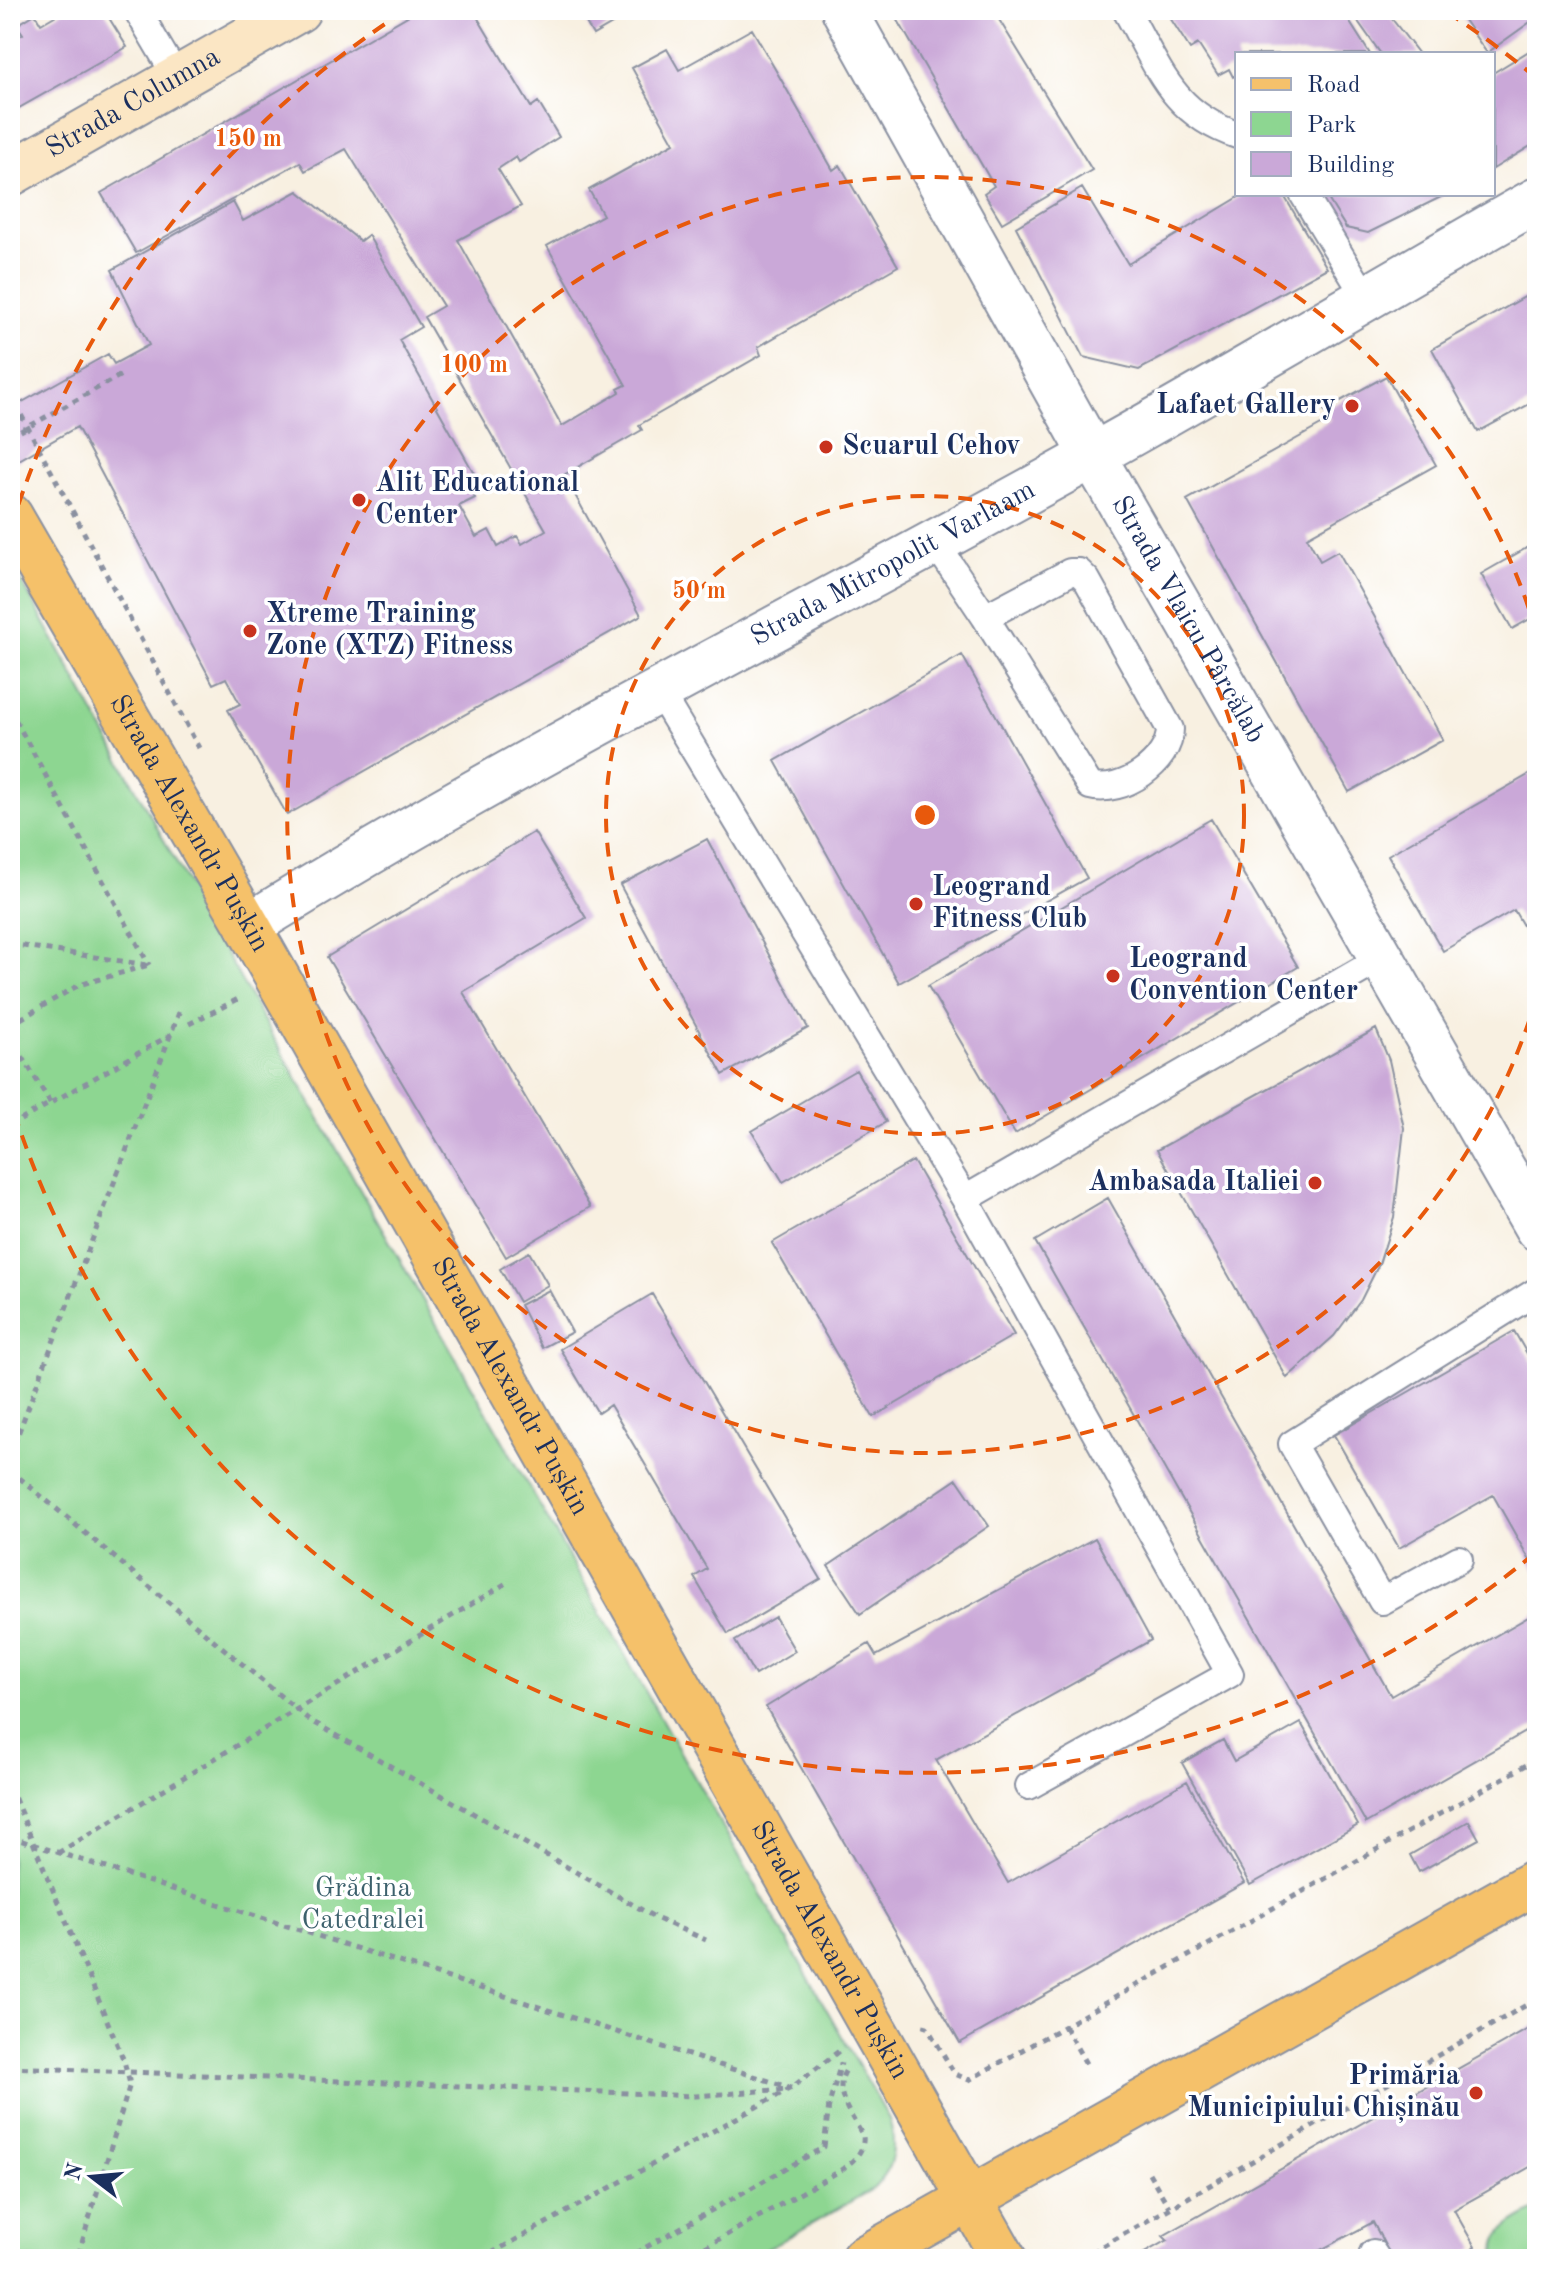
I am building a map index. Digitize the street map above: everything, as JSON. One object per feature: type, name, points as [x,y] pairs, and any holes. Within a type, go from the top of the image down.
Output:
[{"type":"main road","name":"Strada Columna","points":[[10,174],[298,10]]},
{"type":"main road","name":"Strada Alexandr Pușkin","points":[[10,516],[248,926],[1004,2259]]},
{"type":"main road","points":[[863,2259],[1537,1881]]},
{"type":"street","name":"Strada Vlaicu Pârcălab","points":[[844,10],[1093,456],[1537,1228]]},
{"type":"street","name":"Strada Mitropolit Varlaam","points":[[248,926],[658,690],[1093,456],[1365,296],[1537,200]]},
{"type":"lane","points":[[137,10],[177,78]]},
{"type":"lane","points":[[1126,10],[1176,97],[1196,117],[1235,134]]},
{"type":"lane","points":[[1304,196],[1365,296]]},
{"type":"lane","points":[[934,541],[1090,786],[1105,791],[1117,787],[1163,757],[1170,744],[1170,729],[1087,580],[1079,572],[1070,572],[985,617]]},
{"type":"lane","points":[[658,690],[965,1199],[1230,1674],[1029,1786]]},
{"type":"lane","points":[[965,1199],[1382,958]]},
{"type":"lane","points":[[1459,1559],[1382,1601],[1292,1444],[1537,1291]]},
{"type":"path","points":[[10,437],[121,375]]},
{"type":"path","points":[[10,394],[206,759]]},
{"type":"path","points":[[10,710],[149,965]]},
{"type":"path","points":[[10,944],[149,965]]},
{"type":"path","points":[[10,1025],[79,985],[149,965]]},
{"type":"path","points":[[10,1455],[180,1010]]},
{"type":"path","points":[[10,1126],[172,1034]]},
{"type":"path","points":[[10,1036],[51,1104]]},
{"type":"path","points":[[10,1470],[308,1719],[658,1919],[706,1940]]},
{"type":"path","points":[[58,1853],[505,1584]]},
{"type":"path","points":[[927,2027],[955,2074],[969,2080],[1537,1759]]},
{"type":"path","points":[[10,1787],[130,2084],[77,2259]]},
{"type":"path","points":[[10,1837],[791,2088]]},
{"type":"path","points":[[1082,2258],[1537,1999]]},
{"type":"path","points":[[1065,2027],[1088,2067]]},
{"type":"path","points":[[481,2259],[791,2088],[849,2043],[835,2077],[824,2147],[625,2259]]},
{"type":"path","points":[[684,2259],[838,2172],[856,2158],[864,2143],[863,2136],[839,2088],[844,2071],[859,2060]]},
{"type":"path","points":[[10,2067],[696,2096],[791,2088]]},
{"type":"path","points":[[1149,2173],[1169,2207]]},
{"type":"path","points":[[10,2254],[64,2259]]},
{"type":"green space","name":"Grădina Catedralei","points":[[10,560],[248,993],[889,2119],[893,2138],[892,2156],[886,2173],[874,2188],[750,2259],[10,2259]]},
{"type":"green space","points":[[1537,2209],[1537,2259],[1496,2259],[1495,2249],[1501,2234],[1513,2222]]},
{"type":"building","points":[[65,10],[104,10],[127,47],[10,113],[10,41],[23,34],[17,25],[35,14],[41,24]]},
{"type":"building","points":[[418,10],[473,10],[531,107],[538,102],[559,137],[519,162],[516,157],[498,169],[521,206],[458,240],[562,426],[620,392],[618,389],[626,385],[547,246],[603,215],[589,190],[674,143],[632,68],[667,49],[679,70],[752,29],[833,170],[840,165],[898,266],[758,347],[761,355],[639,425],[642,430],[564,475],[641,615],[287,815],[228,710],[240,704],[226,678],[213,684],[77,427],[10,465],[10,409],[108,354],[114,364],[149,345],[112,270],[233,202],[243,221],[298,191],[360,241],[368,235],[421,327],[399,340],[479,482],[469,486],[475,498],[459,506],[476,537],[489,530],[498,547],[517,536],[522,544],[546,530],[424,317],[443,306],[346,149],[305,171],[300,162],[136,253],[101,193]]},
{"type":"building","points":[[579,10],[636,10],[593,35]]},
{"type":"building","points":[[892,10],[993,10],[1092,170],[1002,223],[984,193],[994,186]]},
{"type":"building","points":[[1165,10],[1342,10],[1369,52],[1235,52],[1233,77],[1229,69],[1218,75],[1198,44],[1190,49]]},
{"type":"building","points":[[1350,10],[1385,10],[1417,52],[1380,52]]},
{"type":"building","points":[[1457,10],[1526,10],[1533,20],[1486,52]]},
{"type":"building","points":[[1537,46],[1537,142],[1495,168],[1495,72]]},
{"type":"building","points":[[1082,188],[1128,264],[1241,196],[1284,196],[1327,268],[1139,370],[1083,357],[1016,227]]},
{"type":"building","points":[[1326,196],[1443,196],[1368,233],[1346,228]]},
{"type":"building","points":[[1537,290],[1537,410],[1533,402],[1478,432],[1432,349]]},
{"type":"building","points":[[1386,376],[1436,465],[1307,537],[1320,561],[1338,551],[1443,740],[1349,792],[1187,500],[1330,420],[1324,410]]},
{"type":"building","points":[[1537,542],[1537,615],[1512,629],[1481,574]]},
{"type":"building","points":[[962,655],[1087,878],[899,983],[775,761]]},
{"type":"building","points":[[1537,770],[1537,950],[1514,910],[1443,951],[1388,855]]},
{"type":"building","name":"Leogrand Convention Center","points":[[1211,819],[1298,967],[1015,1134],[928,986]]},
{"type":"building","points":[[534,832],[586,918],[463,992],[590,1207],[506,1257],[327,957]]},
{"type":"building","points":[[707,839],[808,1028],[723,1075],[620,885]]},
{"type":"building","points":[[1376,1029],[1389,1060],[1404,1128],[1394,1217],[1379,1264],[1361,1300],[1334,1336],[1287,1378],[1157,1150]]},
{"type":"building","points":[[856,1070],[886,1122],[783,1182],[752,1131]]},
{"type":"building","points":[[913,1161],[1014,1335],[873,1417],[772,1243]]},
{"type":"building","points":[[1108,1198],[1391,1696],[1537,1612],[1537,1725],[1366,1823],[1035,1241]]},
{"type":"building","points":[[529,1252],[548,1285],[519,1302],[500,1269]]},
{"type":"building","points":[[549,1290],[572,1332],[542,1348],[520,1305]]},
{"type":"building","points":[[652,1294],[821,1579],[728,1634],[694,1577],[707,1569],[610,1405],[598,1413],[560,1349]]},
{"type":"building","points":[[1514,1331],[1537,1371],[1537,1573],[1493,1495],[1399,1548],[1334,1435]]},
{"type":"building","points":[[957,1479],[989,1526],[860,1614],[828,1566]]},
{"type":"building","points":[[1095,1538],[1151,1640],[936,1760],[1008,1883],[1187,1781],[1244,1883],[960,2043],[766,1707],[869,1644],[876,1656]]},
{"type":"building","points":[[775,1617],[795,1651],[755,1675],[735,1641]]},
{"type":"building","points":[[1301,1723],[1358,1825],[1250,1885],[1182,1763],[1223,1740],[1234,1761]]},
{"type":"building","points":[[1469,1821],[1479,1839],[1419,1872],[1410,1855]]},
{"type":"building","name":"Primăria Municipiului Chișinău","points":[[1537,2024],[1537,2163],[1454,2210],[1475,2247],[1462,2256],[1463,2259],[1392,2259],[1373,2222],[1304,2259],[1134,2259],[1167,2240],[1163,2236]]},
{"type":"place","name":"Lafaet Gallery","points":[[1352,406]]},
{"type":"place","name":"Scuarul Cehov","points":[[826,447]]},
{"type":"place","name":"Alit Educational Center","points":[[359,500]]},
{"type":"place","name":"Xtreme Training Zone (XTZ) Fitness","points":[[250,631]]},
{"type":"place","name":"Leogrand Fitness Club","points":[[916,904]]},
{"type":"place","name":"Leogrand Convention Center","points":[[1113,976]]},
{"type":"place","name":"Ambasada Italiei","points":[[1315,1183]]},
{"type":"place","name":"Primăria Municipiului Chișinău","points":[[1476,2093]]}]
